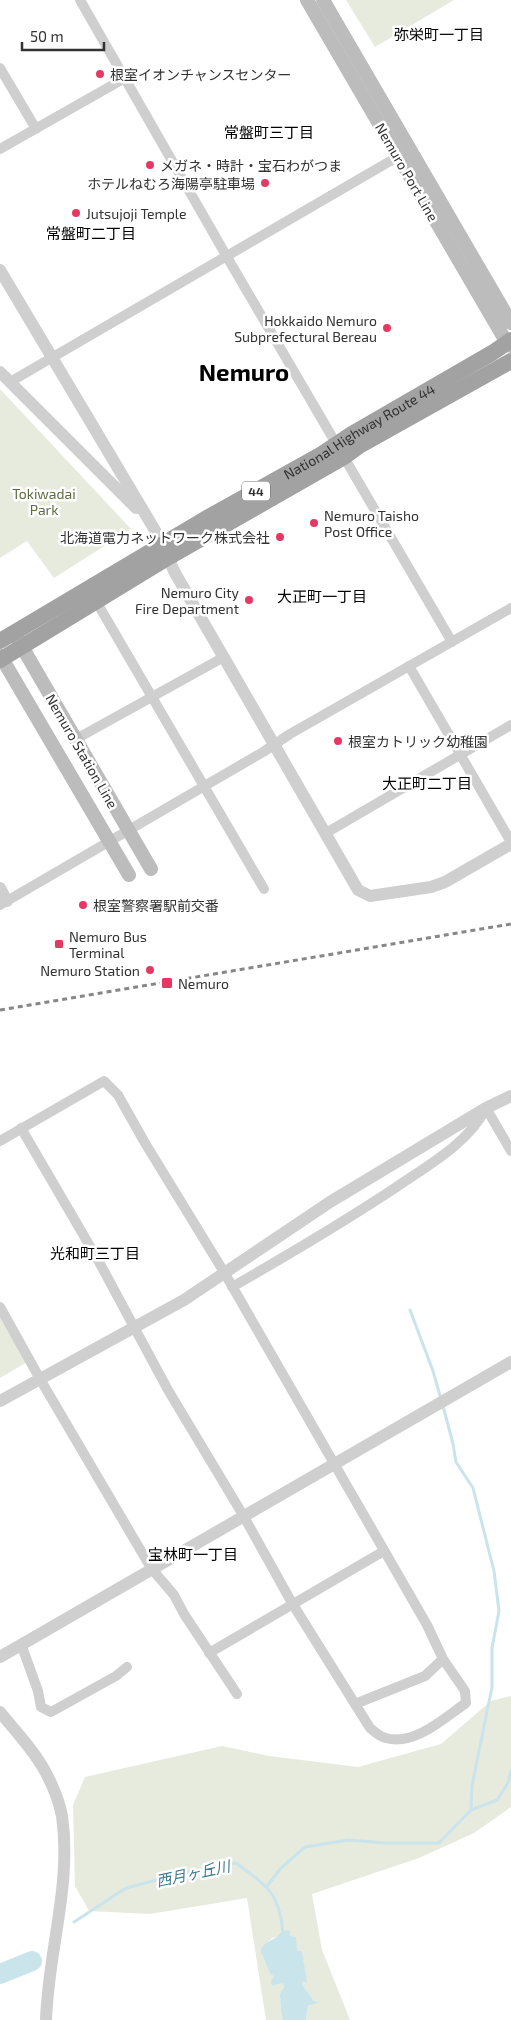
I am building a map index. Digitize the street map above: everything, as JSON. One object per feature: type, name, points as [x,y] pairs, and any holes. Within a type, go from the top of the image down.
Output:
[{"type":"highway","name":"National Highway Route 44","points":[[1,658],[18,640],[166,551],[340,451],[510,343]]},
{"type":"highway","name":"National Highway Route 44","points":[[340,451],[367,442],[511,361]]},
{"type":"highway","name":"National Highway Route 44","points":[[0,642],[18,640],[96,601],[166,551]]},
{"type":"main road","name":"Nemuro Port Line","points":[[307,0],[511,323]]},
{"type":"main road","name":"Nemuro Port Line","points":[[323,0],[404,153],[510,343]]},
{"type":"main road","name":"Nemuro Station Line","points":[[18,640],[151,869]]},
{"type":"main road","name":"Nemuro Station Line","points":[[1,658],[129,875]]},
{"type":"street","points":[[80,0],[227,257],[452,642]]},
{"type":"street","points":[[0,68],[36,129]]},
{"type":"street","points":[[0,150],[125,78]]},
{"type":"street","points":[[10,382],[404,153]]},
{"type":"street","points":[[0,270],[150,522],[166,551],[175,573],[358,890],[370,896],[431,887],[445,882],[511,843],[409,666]]},
{"type":"street","points":[[0,372],[150,522]]},
{"type":"street","points":[[96,601],[264,889]]},
{"type":"street","points":[[0,888],[4,903],[274,744],[511,608]]},
{"type":"street","points":[[76,739],[224,657]]},
{"type":"street","points":[[326,833],[511,725]]},
{"type":"street","points":[[0,1141],[21,1128],[104,1081],[118,1095],[224,1272],[427,1625],[443,1659],[465,1691],[466,1703],[424,1731],[399,1740],[384,1738],[370,1728],[292,1603],[243,1515],[168,1390],[98,1260],[21,1128]]},
{"type":"street","points":[[0,1401],[184,1300],[330,1202],[486,1108],[511,1096]]},
{"type":"street","points":[[486,1108],[511,1151]]},
{"type":"street","points":[[232,1287],[336,1227],[416,1174],[454,1146],[479,1122],[486,1108]]},
{"type":"street","points":[[0,1307],[151,1568],[174,1595],[184,1614],[237,1694]]},
{"type":"street","points":[[0,1657],[151,1568],[511,1362]]},
{"type":"street","points":[[209,1653],[384,1551]]},
{"type":"street","points":[[21,1644],[38,1690],[41,1707],[51,1712],[116,1676],[126,1667]]},
{"type":"street","points":[[354,1704],[425,1676],[443,1659]]},
{"type":"street","points":[[0,1712],[31,1748],[45,1771],[62,1814],[65,1848],[46,2020]]},
{"type":"green space","points":[[346,0],[454,0],[375,47]]},
{"type":"green space","name":"Tokiwadai Park","points":[[0,389],[131,529],[54,578],[27,541],[0,558]]},
{"type":"green space","points":[[0,1317],[27,1362],[0,1378]]},
{"type":"green space","points":[[511,1696],[511,1807],[474,1833],[419,1858],[312,1894],[322,1950],[350,2020],[306,2020],[308,2006],[320,2002],[314,2001],[302,1984],[303,1980],[306,1983],[302,1951],[297,1950],[277,1937],[272,1938],[260,1950],[270,1974],[275,1976],[278,1983],[282,1983],[284,1986],[280,1994],[283,2020],[266,2020],[247,1898],[150,1914],[89,1911],[75,1886],[73,1805],[85,1777],[222,1746],[269,1756],[358,1767],[441,1744],[491,1701]]},
{"type":"water","points":[[283,1930],[290,1931],[290,1936],[296,1937],[297,1950],[302,1951],[307,1983],[303,1981],[302,1984],[314,2001],[321,2002],[308,2006],[306,2020],[283,2020],[280,1994],[284,1986],[282,1983],[272,1986],[271,1982],[274,1976],[270,1974],[260,1950]]},
{"type":"waterway","points":[[410,1310],[433,1371],[441,1399]]},
{"type":"waterway","points":[[443,1406],[456,1462],[473,1488],[494,1571],[499,1611],[492,1648],[492,1687],[472,1786],[471,1810]]},
{"type":"waterway","points":[[267,1886],[281,1868],[305,1847],[348,1840],[386,1843],[439,1843],[471,1810],[497,1800],[508,1783],[511,1771]]},
{"type":"waterway","name":"西月ヶ丘川","points":[[74,1922],[126,1888],[184,1873],[236,1863],[270,1891],[278,1908],[283,1933]]},
{"type":"waterway","name":"西月ヶ丘川","points":[[0,1974],[32,1961]]},
{"type":"railway","points":[[0,1010],[511,924]]},
{"type":"place","name":"根室イオンチャンスセンター","points":[[100,74]]},
{"type":"place","name":"メガネ・時計・宝石わがつま","points":[[150,165]]},
{"type":"place","name":"ホテルねむろ海陽亭駐車場","points":[[265,183]]},
{"type":"place","name":"Jutsujoji Temple","points":[[76,213]]},
{"type":"place","name":"Hokkaido Nemuro Subprefectural Bereau","points":[[387,328]]},
{"type":"place","name":"Nemuro Taisho Post Office","points":[[314,523]]},
{"type":"place","name":"北海道電力ネットワーク株式会社","points":[[280,537]]},
{"type":"place","name":"Nemuro City Fire Department","points":[[249,600]]},
{"type":"place","name":"根室カトリック幼稚園","points":[[338,741]]},
{"type":"place","name":"根室警察署駅前交番","points":[[83,905]]},
{"type":"place","name":"Nemuro Bus Terminal","points":[[59,944]]},
{"type":"place","name":"Nemuro Station","points":[[150,970]]},
{"type":"place","name":"Nemuro","points":[[167,983]]},
{"type":"district","name":"弥栄町一丁目","points":[[439,34]]},
{"type":"district","name":"常盤町三丁目","points":[[269,132]]},
{"type":"district","name":"常盤町二丁目","points":[[91,233]]},
{"type":"district","name":"Nemuro","points":[[244,371]]},
{"type":"district","name":"大正町一丁目","points":[[322,596]]},
{"type":"district","name":"大正町二丁目","points":[[427,783]]},
{"type":"district","name":"光和町三丁目","points":[[95,1253]]},
{"type":"district","name":"宝林町一丁目","points":[[193,1554]]}]
